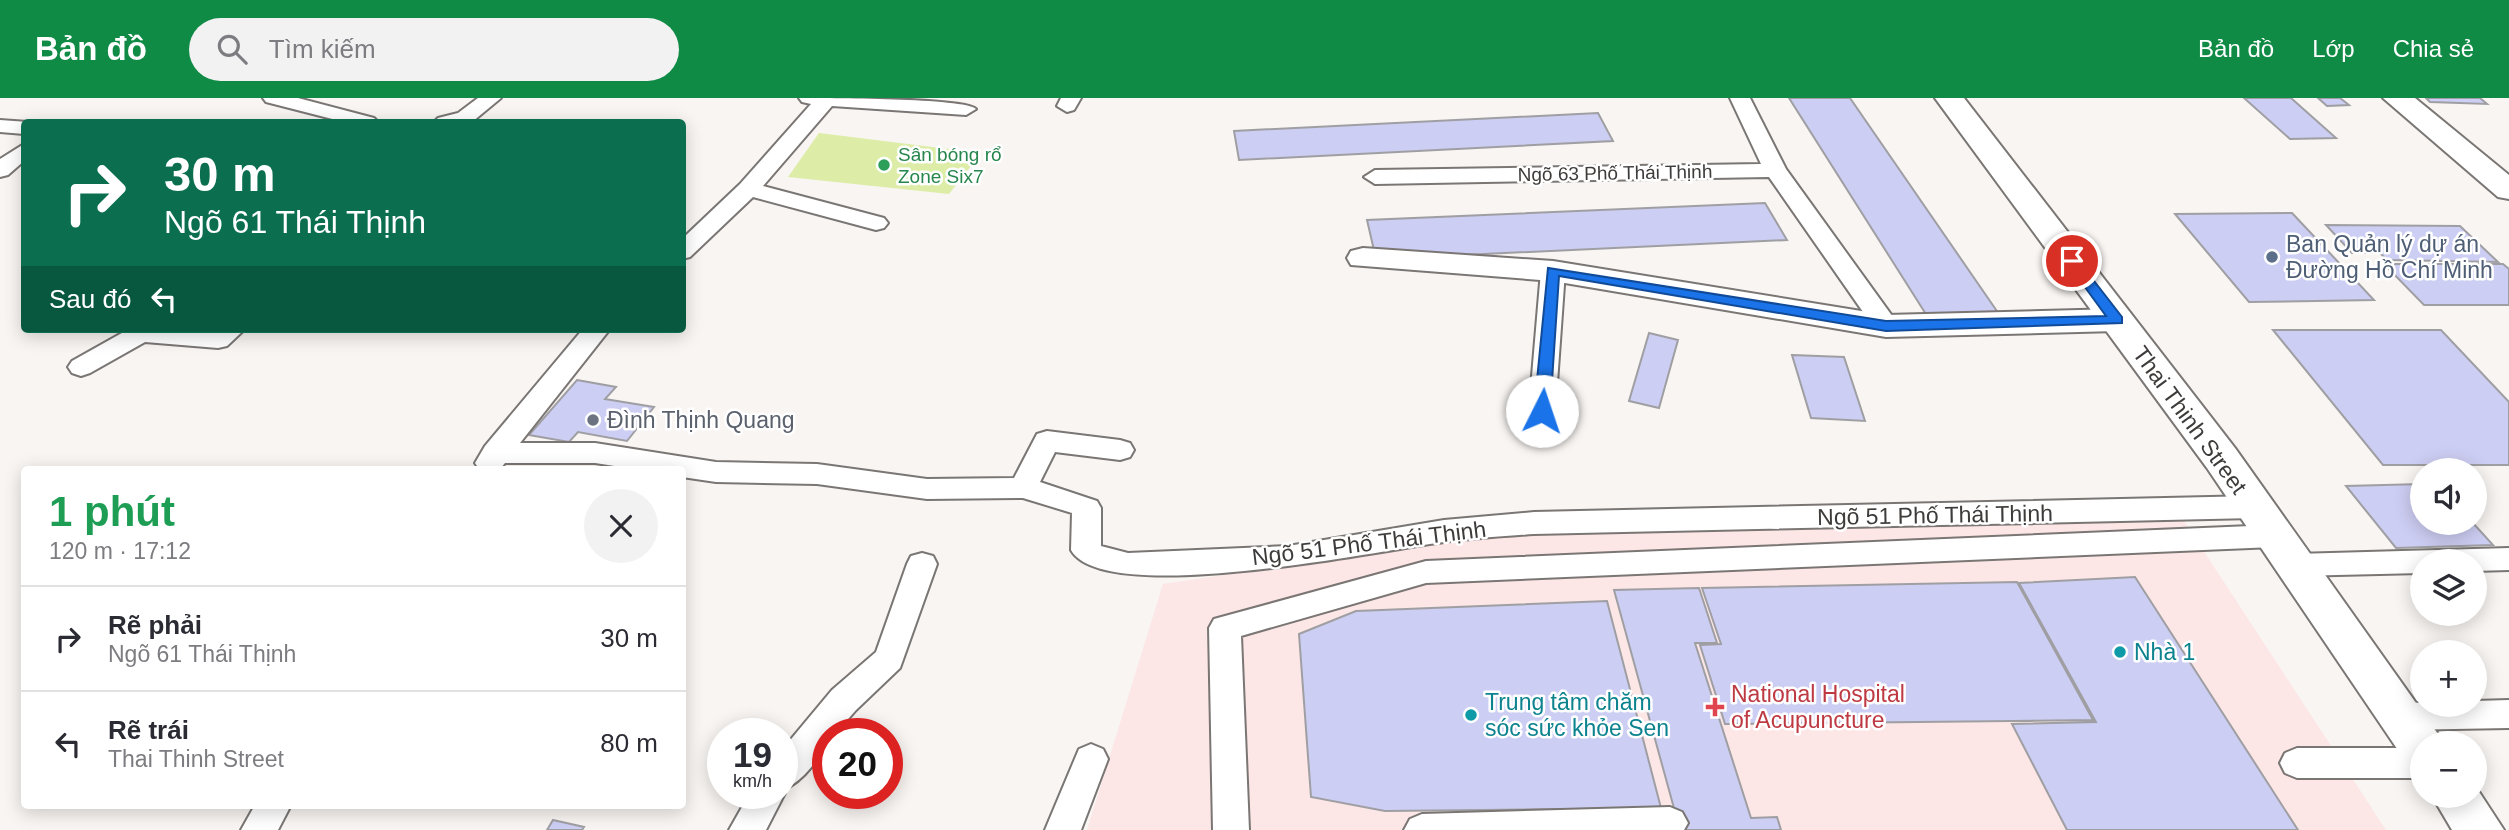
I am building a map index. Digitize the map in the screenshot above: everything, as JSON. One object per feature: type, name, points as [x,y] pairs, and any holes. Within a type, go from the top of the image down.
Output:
[{"type":"street","name":"Thai Thinh Street","points":[[1949,98],[2117,320],[2275,536],[2410,731]]},
{"type":"street","points":[[2397,98],[2509,190]]},
{"type":"street","points":[[1363,258],[1553,271],[1886,326],[2117,320]]},
{"type":"street","points":[[2464,808],[2480,830]]},
{"type":"lane","points":[[273,98],[355,119]]},
{"type":"lane","points":[[460,119],[491,98]]},
{"type":"lane","points":[[1740,98],[1775,170],[1886,326]]},
{"type":"lane","points":[[686,248],[748,189],[818,99],[966,109]]},
{"type":"lane","points":[[289,119],[306,107]]},
{"type":"lane","points":[[0,126],[21,128]]},
{"type":"lane","points":[[0,170],[21,153]]},
{"type":"lane","name":"Ngõ 63 Phố Thái Thịnh","points":[[1375,177],[1775,170]]},
{"type":"lane","points":[[748,189],[876,223]]},
{"type":"lane","points":[[1542,411],[1553,271]]},
{"type":"lane","points":[[81,367],[141,333],[218,340],[227,333]]},
{"type":"lane","points":[[490,461],[594,333]]},
{"type":"lane","points":[[1023,488],[1047,441],[1120,450]]},
{"type":"lane","name":"Ngõ 51 Phố Thái Thịnh","points":[[490,461],[594,453],[682,466]]},
{"type":"lane","name":"Ngõ 51 Phố Thái Thịnh","points":[[686,467],[716,471],[817,474],[928,489],[1023,488],[1087,508],[1086,550],[1094,557],[1112,564],[1288,557],[1444,531],[1534,523],[2275,536]]},
{"type":"lane","points":[[1231,830],[1225,628],[1426,572],[2275,536],[2509,559]]},
{"type":"lane","points":[[798,756],[844,700],[889,659],[922,564]]},
{"type":"lane","points":[[2400,716],[2509,714]]},
{"type":"lane","points":[[1063,830],[1091,759]]},
{"type":"lane","points":[[2297,763],[2410,763]]},
{"type":"lane","points":[[259,830],[272,809]]},
{"type":"lane","points":[[747,830],[759,809]]},
{"type":"lane","points":[[1422,830],[1670,823]]},
{"type":"shaded area","name":"National Hospital of Acupuncture","points":[[2184,521],[2386,830],[1087,830],[1163,584],[1505,534]]},
{"type":"green space","name":"Sân bóng rổ Zone Six7","points":[[819,133],[981,153],[949,194],[788,177]]},
{"type":"building","points":[[1789,98],[1850,98],[2001,317],[1929,319]]},
{"type":"building","points":[[2244,98],[2291,98],[2336,138],[2290,139]]},
{"type":"building","points":[[2318,98],[2340,98],[2349,105],[2327,106]]},
{"type":"building","points":[[2426,98],[2480,98],[2487,104],[2430,102]]},
{"type":"building","points":[[1598,113],[1613,141],[1239,160],[1234,131]]},
{"type":"building","points":[[1765,203],[1787,240],[1376,259],[1367,220]]},
{"type":"building","name":"Ban Quản lý dự án Đường Hồ Chí Minh","points":[[2292,213],[2374,300],[2249,302],[2175,214]]},
{"type":"building","points":[[2326,225],[2460,226],[2498,262],[2387,260],[2380,253],[2352,253]]},
{"type":"building","points":[[2384,264],[2503,264],[2509,269],[2509,305],[2424,305]]},
{"type":"building","points":[[2273,330],[2441,330],[2509,402],[2509,465],[2487,465],[2487,458],[2410,458],[2410,465],[2383,465]]},
{"type":"building","points":[[1649,333],[1678,340],[1659,408],[1629,401]]},
{"type":"building","points":[[1792,355],[1844,357],[1865,421],[1811,418]]},
{"type":"building","name":"Đình Thịnh Quang","points":[[577,380],[616,387],[605,399],[654,407],[627,441],[578,432],[569,442],[529,435]]},
{"type":"building","points":[[2410,484],[2410,535],[2484,535],[2493,545],[2396,548],[2346,486]]},
{"type":"building","name":"Nhà 1","points":[[2135,577],[2298,830],[2067,830],[2012,724],[2096,722],[2019,583]]},
{"type":"building","points":[[2017,582],[2093,720],[1725,724],[1700,645],[1721,644],[1702,588]]},
{"type":"building","points":[[1699,588],[1717,643],[1695,643],[1751,818],[1777,817],[1781,830],[1680,830],[1614,590]]},
{"type":"building","name":"Trung tâm chăm sóc sức khỏe Sen","points":[[1607,601],[1661,808],[1385,811],[1311,797],[1299,634],[1356,611]]},
{"type":"building","points":[[553,820],[584,827],[582,830],[547,830]]},
{"type":"place","name":"Sân bóng rổ Zone Six7","points":[[884,165]]},
{"type":"place","name":"Ban Quản lý dự án Đường Hồ Chí Minh","points":[[2272,257]]},
{"type":"place","name":"Đình Thịnh Quang","points":[[593,420]]},
{"type":"place","name":"Nhà 1","points":[[2120,652]]},
{"type":"place","name":"National Hospital of Acupuncture","points":[[1715,707]]},
{"type":"place","name":"Trung tâm chăm sóc sức khỏe Sen","points":[[1471,715]]},
{"type":"route","points":[[1542,411],[1553,271],[1886,326],[2117,320],[2072,261]]}]
